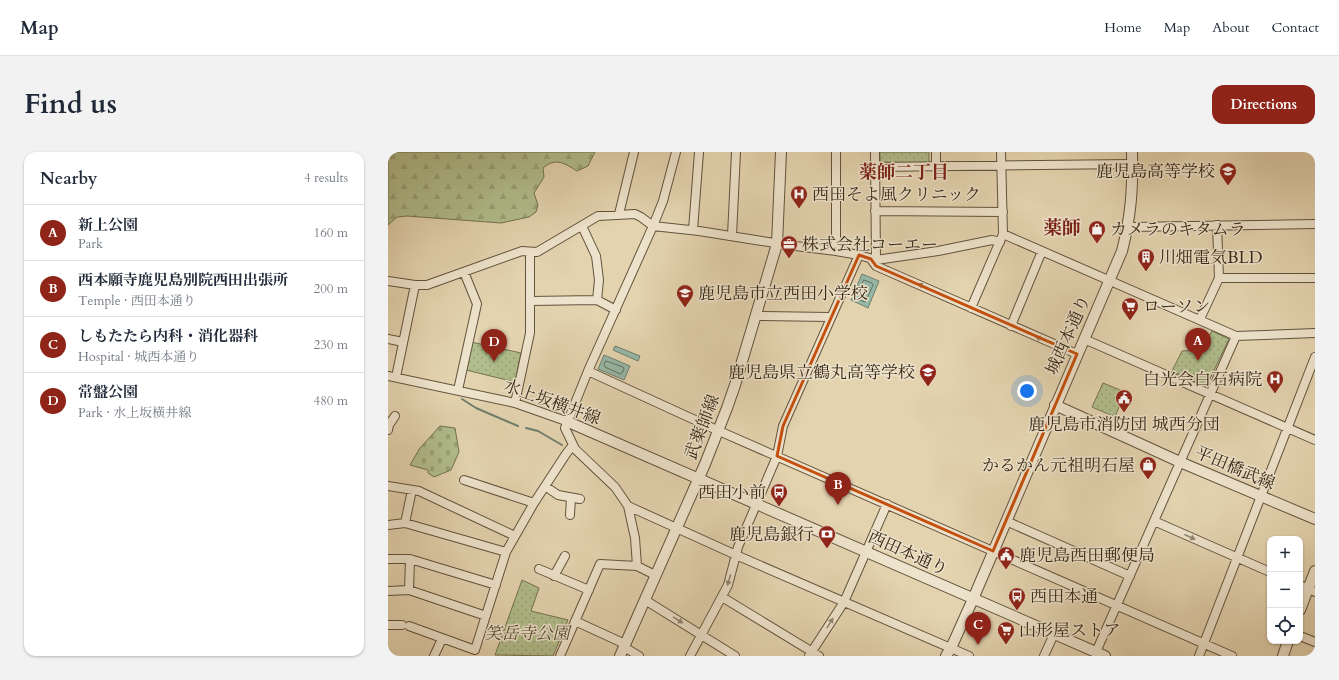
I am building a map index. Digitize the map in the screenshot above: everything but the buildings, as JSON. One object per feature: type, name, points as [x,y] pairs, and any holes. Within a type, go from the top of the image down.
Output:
[{"type":"street","points":[[619,214],[634,152]]},
{"type":"street","points":[[637,566],[635,538],[628,506],[615,487],[575,449],[564,428],[653,226],[663,201],[676,152]]},
{"type":"street","points":[[693,230],[699,152]]},
{"type":"street","points":[[732,236],[736,152]]},
{"type":"street","name":"武薬師線","points":[[623,649],[719,431],[735,385],[777,244],[781,152]]},
{"type":"street","points":[[836,152],[836,251]]},
{"type":"street","points":[[875,152],[873,259],[876,266],[1077,354]]},
{"type":"street","points":[[936,152],[936,166]]},
{"type":"street","points":[[971,308],[1002,238],[1003,212],[1001,152]]},
{"type":"street","name":"城西本通り","points":[[949,652],[1122,251],[1128,227],[1133,188],[1132,152]]},
{"type":"street","points":[[874,167],[1132,164]]},
{"type":"street","points":[[875,212],[1003,212]]},
{"type":"street","points":[[388,281],[415,285],[427,285],[522,251],[537,252],[598,216],[635,214],[653,226],[693,230],[777,244],[836,251],[873,259],[938,251],[1002,238],[1042,251],[1236,336],[1315,333]]},
{"type":"street","points":[[1128,227],[1315,224]]},
{"type":"street","points":[[1200,319],[1219,278],[1217,225]]},
{"type":"street","points":[[582,226],[596,256],[599,280],[597,300]]},
{"type":"street","points":[[1011,326],[1042,251]]},
{"type":"street","points":[[515,402],[530,333],[530,252]]},
{"type":"street","points":[[690,656],[728,585],[736,555],[777,456],[783,426],[858,255]]},
{"type":"street","points":[[458,390],[477,304],[464,272]]},
{"type":"street","points":[[1219,278],[1315,278]]},
{"type":"street","points":[[392,377],[403,342],[415,285]]},
{"type":"street","points":[[530,301],[597,300],[616,310]]},
{"type":"street","points":[[756,316],[830,317]]},
{"type":"street","points":[[1100,654],[1117,606],[1236,336]]},
{"type":"street","points":[[388,339],[403,342]]},
{"type":"street","points":[[1084,339],[1315,440]]},
{"type":"street","points":[[1199,656],[1314,360]]},
{"type":"street","points":[[588,371],[719,431],[1232,656]]},
{"type":"street","name":"水上坂横井線","points":[[392,377],[515,402],[566,421],[698,479]]},
{"type":"street","name":"平田橋武線","points":[[1055,405],[1180,462],[1315,519]]},
{"type":"street","points":[[388,430],[389,424],[395,416]]},
{"type":"street","points":[[388,626],[406,625],[475,650],[506,552],[534,503],[573,445]]},
{"type":"street","name":"西田本通り","points":[[698,479],[1100,654]]},
{"type":"street","points":[[464,480],[534,503]]},
{"type":"street","points":[[388,486],[419,491],[515,536]]},
{"type":"street","points":[[545,486],[558,495],[580,499]]},
{"type":"street","points":[[405,523],[412,490]]},
{"type":"street","points":[[570,515],[571,498]]},
{"type":"street","points":[[722,596],[814,655],[844,602],[887,504]]},
{"type":"street","points":[[628,506],[844,602],[949,652],[969,656]]},
{"type":"street","points":[[1006,521],[1130,576]]},
{"type":"street","points":[[1154,521],[1267,571]]},
{"type":"street","points":[[388,525],[405,523],[506,552]]},
{"type":"street","points":[[554,576],[565,556]]},
{"type":"street","points":[[388,559],[410,559],[496,586]]},
{"type":"street","points":[[409,590],[410,559]]},
{"type":"street","points":[[560,656],[600,564],[637,566],[655,575]]},
{"type":"street","points":[[539,569],[589,590]]},
{"type":"street","points":[[1301,608],[1315,571]]},
{"type":"street","points":[[388,591],[409,590],[486,616]]},
{"type":"street","points":[[645,600],[735,656]]},
{"type":"street","points":[[575,621],[623,649],[639,656]]},
{"type":"street","points":[[1044,656],[1054,634]]},
{"type":"street","points":[[1303,637],[1315,642]]},
{"type":"street","points":[[434,656],[442,638]]},
{"type":"street","points":[[1283,656],[1287,644]]},
{"type":"highlighted area","points":[[859,255],[871,259],[876,266],[1077,354],[993,551],[777,456],[783,426]]},
{"type":"green space","points":[[388,152],[595,152],[588,166],[577,171],[560,162],[552,163],[543,168],[544,177],[534,193],[538,205],[536,212],[529,217],[501,223],[407,216],[397,217],[388,225]]},
{"type":"green space","points":[[880,152],[929,152],[929,163],[880,163]]},
{"type":"green space","points":[[1212,331],[1229,339],[1206,387],[1172,371],[1182,351],[1201,350]]},
{"type":"green space","points":[[471,342],[521,353],[515,382],[466,370]]},
{"type":"green space","points":[[1103,383],[1125,392],[1115,417],[1092,407]]},
{"type":"green space","points":[[440,426],[455,428],[459,452],[451,470],[434,477],[428,473],[428,470],[410,465],[420,448]]},
{"type":"green space","name":"笑岳寺公園","points":[[522,580],[539,588],[531,611],[568,620],[553,656],[495,655]]},
{"type":"water","points":[[862,274],[879,281],[868,308],[851,300]]},
{"type":"water","points":[[615,346],[640,356],[638,361],[613,350]]},
{"type":"water","points":[[604,355],[630,366],[624,380],[598,369]]},
{"type":"waterway","points":[[462,399],[476,408],[518,426]]},
{"type":"waterway","points":[[526,428],[538,431],[562,445]]},
{"type":"place","name":"鹿児島高等学校","points":[[1228,186]]},
{"type":"place","name":"西田そよ風クリニック","points":[[799,209]]},
{"type":"place","name":"カメラのキタムラ","points":[[1097,244]]},
{"type":"place","name":"株式会社コーエー","points":[[789,259]]},
{"type":"place","name":"川畑電気BLD","points":[[1146,272]]},
{"type":"place","name":"鹿児島市立西田小学校","points":[[685,308]]},
{"type":"place","name":"ローソン","points":[[1130,321]]},
{"type":"place","name":"新上公園","points":[[1198,361]]},
{"type":"place","name":"常盤公園","points":[[494,362]]},
{"type":"place","name":"鹿児島県立鶴丸高等学校","points":[[928,387]]},
{"type":"place","name":"白光会白石病院","points":[[1275,394]]},
{"type":"place","name":"鹿児島市消防団 城西分団","points":[[1124,413]]},
{"type":"place","name":"かるかん元祖明石屋","points":[[1148,480]]},
{"type":"place","name":"西本願寺鹿児島別院西田出張所","points":[[838,505]]},
{"type":"place","name":"西田小前","points":[[779,507]]},
{"type":"place","name":"鹿児島銀行","points":[[827,549]]},
{"type":"place","name":"鹿児島西田郵便局","points":[[1006,570]]},
{"type":"place","name":"西田本通","points":[[1017,611]]},
{"type":"place","name":"しもたたら内科・消化器科","points":[[978,645]]},
{"type":"place","name":"山形屋ストア","points":[[1006,645]]},
{"type":"district","name":"薬師二丁目","points":[[904,172]]},
{"type":"district","name":"薬師","points":[[1062,228]]}]
